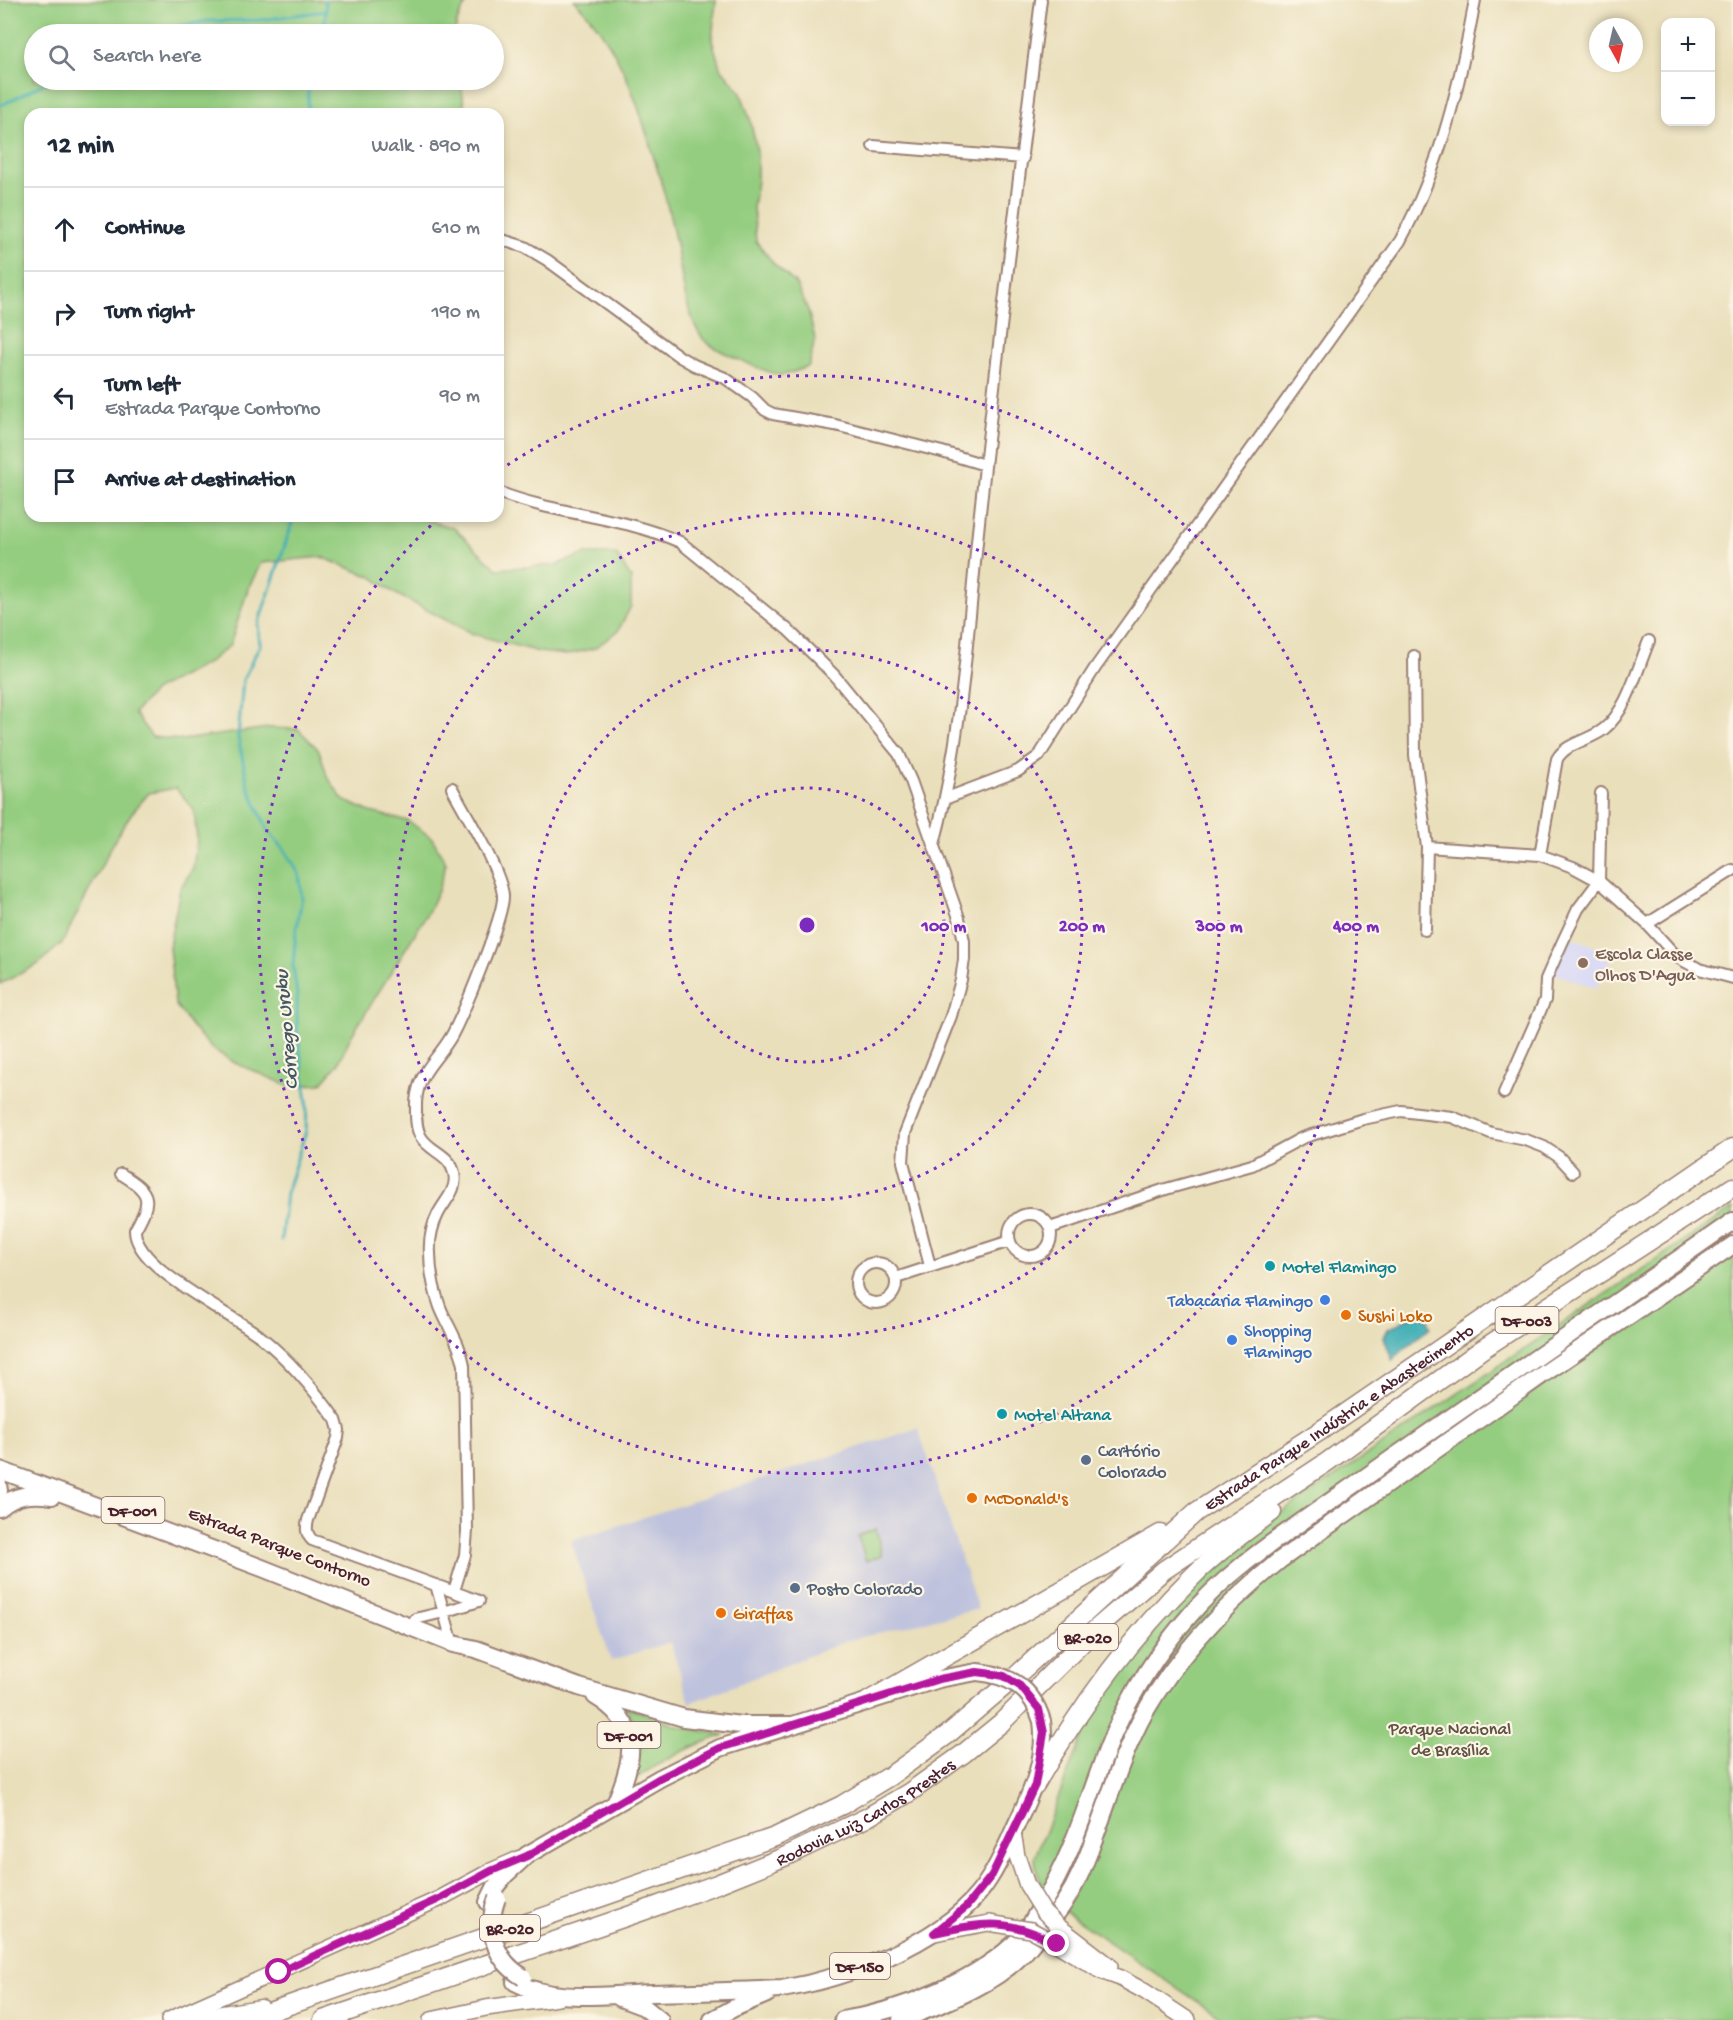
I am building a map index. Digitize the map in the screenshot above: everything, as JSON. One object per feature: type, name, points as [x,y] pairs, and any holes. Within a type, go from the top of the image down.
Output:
[{"type":"highway","name":"Estrada Parque Indústria e Abastecimento","points":[[1183,1522],[1733,1148]]},
{"type":"highway","name":"Estrada Parque Indústria e Abastecimento","points":[[1327,1462],[1481,1350],[1733,1187]]},
{"type":"highway","points":[[1035,1785],[1087,1702],[1166,1605],[1206,1564],[1283,1503],[1327,1462]]},
{"type":"highway","name":"Rodovia Luiz Carlos Prestes","points":[[323,2020],[717,1884],[777,1860],[866,1818],[910,1792],[954,1761],[1001,1723],[1097,1628],[1164,1570],[1327,1462]]},
{"type":"highway","points":[[868,1701],[1106,1563],[1183,1522]]},
{"type":"highway","name":"Rodovia Luiz Carlos Prestes","points":[[246,2020],[775,1837],[842,1805],[890,1776],[946,1735],[1007,1684],[1183,1522]]},
{"type":"highway","points":[[191,2020],[280,2008]]},
{"type":"main road","points":[[843,2020],[862,2017],[949,1987],[998,1959],[1023,1936],[1057,1883],[1071,1852],[1114,1734],[1136,1692],[1161,1651],[1191,1614],[1223,1582],[1260,1551],[1733,1221]]},
{"type":"main road","points":[[901,2020],[967,1993],[994,1977],[1022,1954],[1068,1900],[1082,1871],[1126,1751],[1145,1712],[1174,1669],[1211,1622],[1243,1590],[1280,1560],[1733,1245]]},
{"type":"main road","name":"Estrada Parque Contorno","points":[[0,1462],[216,1541],[415,1619],[452,1640]]},
{"type":"main road","points":[[0,1468],[19,1469]]},
{"type":"main road","name":"Estrada Parque Contorno","points":[[0,1468],[579,1687],[684,1718],[710,1723],[794,1725]]},
{"type":"main road","points":[[0,1508],[10,1500],[32,1494],[86,1502]]},
{"type":"main road","name":"DF-150","points":[[712,2020],[751,2000],[782,1989],[824,1979],[880,1959],[934,1933],[980,1893],[992,1875],[1035,1785],[1043,1743],[1034,1702],[1020,1686],[1004,1676],[939,1679],[720,1748],[660,1778],[527,1856],[496,1886],[485,1928],[491,1952],[502,1971],[540,1992],[606,1995],[782,1989]]},
{"type":"main road","name":"Estrada Parque Contorno","points":[[579,1687],[608,1704],[620,1715],[629,1736],[630,1761],[627,1777],[615,1804]]},
{"type":"main road","points":[[880,1959],[934,1925],[972,1893],[994,1857],[1026,1785],[1038,1748],[1040,1724]]},
{"type":"main road","points":[[492,1900],[512,1878],[570,1832]]},
{"type":"main road","points":[[1013,1832],[1017,1856],[1027,1885],[1064,1940],[1101,1971],[1120,1978],[1188,2020]]},
{"type":"main road","points":[[170,2020],[439,1899],[491,1871],[527,1856]]},
{"type":"main road","points":[[934,1933],[989,1923],[1031,1930],[1064,1940]]},
{"type":"main road","points":[[519,1980],[547,1984],[622,1987],[654,1993]]},
{"type":"main road","points":[[431,2020],[499,2005],[578,1995]]},
{"type":"main road","name":"DF-150","points":[[606,1995],[635,2003],[656,2015]]},
{"type":"street","points":[[934,844],[947,798],[963,681],[985,465],[1041,0]]},
{"type":"street","points":[[947,798],[1018,771],[1039,756],[1095,668],[1400,241],[1419,206],[1455,102],[1475,0]]},
{"type":"street","points":[[873,147],[1023,158]]},
{"type":"street","points":[[504,241],[525,247],[547,260],[583,284],[680,357],[725,378],[752,397],[765,410],[793,418],[835,425],[985,465]]},
{"type":"street","points":[[504,494],[556,510],[660,533],[680,542],[801,642],[834,675],[887,739],[904,764],[934,844],[959,918],[964,941],[961,980],[951,1016],[905,1133],[903,1147],[903,1162],[930,1266]]},
{"type":"street","points":[[1540,855],[1557,759],[1573,744],[1605,729],[1615,717],[1649,641]]},
{"type":"street","points":[[1414,656],[1416,755],[1427,847],[1425,930]]},
{"type":"street","points":[[452,788],[491,864],[503,895],[499,918],[460,1019],[451,1037],[421,1077],[416,1100],[416,1118],[422,1138],[451,1163],[455,1180],[452,1193],[434,1224],[430,1253],[432,1280],[440,1307],[461,1350],[464,1365],[467,1531],[465,1555],[453,1591]]},
{"type":"street","points":[[1504,1093],[1545,1000],[1546,979],[1578,909],[1599,881],[1601,794]]},
{"type":"street","points":[[1427,847],[1540,855],[1573,867],[1599,881],[1647,924],[1677,957],[1699,969],[1733,978]]},
{"type":"street","points":[[1647,924],[1733,870]]},
{"type":"street","points":[[1050,1228],[1166,1189],[1252,1165],[1302,1138],[1363,1119],[1401,1111],[1452,1117],[1491,1133],[1526,1140],[1544,1147],[1574,1172]]},
{"type":"street","points":[[122,1174],[138,1186],[147,1198],[147,1208],[135,1230],[139,1246],[147,1256],[167,1275],[262,1337],[336,1420],[339,1430],[338,1438],[308,1520],[307,1532],[312,1540],[479,1601],[415,1619]]},
{"type":"street","points":[[1032,1214],[1047,1221],[1052,1236],[1044,1250],[1037,1255],[1029,1256],[1014,1248],[1010,1241],[1011,1225],[1024,1215],[1032,1214]]},
{"type":"street","points":[[896,1278],[1010,1241]]},
{"type":"street","points":[[0,1477],[2,1491],[0,1500]]},
{"type":"street","points":[[436,1585],[452,1640]]},
{"type":"shaded area","name":"Escola Classe Olhos D'Agua","points":[[1568,937],[1614,953],[1596,988],[1552,973]]},
{"type":"shaded area","points":[[918,1428],[978,1609],[849,1640],[690,1703],[670,1642],[611,1661],[571,1541]]},
{"type":"green space","points":[[6,0],[470,0],[456,24],[24,24],[24,90],[462,90],[464,108],[24,108],[24,522],[433,522],[454,528],[497,569],[555,565],[586,554],[616,554],[631,578],[631,606],[618,631],[595,648],[566,655],[539,652],[473,634],[396,594],[372,577],[321,557],[261,563],[248,589],[230,645],[208,663],[155,690],[134,713],[152,737],[181,740],[269,728],[298,729],[319,750],[327,776],[343,800],[370,812],[408,821],[432,838],[446,863],[438,891],[426,916],[350,1038],[338,1064],[321,1084],[289,1086],[235,1063],[211,1048],[175,1004],[169,947],[180,889],[193,868],[197,839],[194,810],[176,788],[149,793],[131,814],[116,838],[62,943],[37,965],[0,984],[0,2]]},
{"type":"green space","points":[[574,0],[716,0],[712,40],[720,67],[740,91],[750,119],[757,151],[757,180],[753,208],[756,241],[774,264],[795,283],[808,310],[815,339],[809,366],[782,375],[776,374],[718,349],[704,340],[698,331],[688,308],[674,232],[632,90],[602,33]]},
{"type":"green space","name":"Parque Nacional de Brasília","points":[[1733,1208],[1733,2020],[1225,2020],[1069,1915],[1045,1889],[1038,1875],[1035,1857],[1105,1678],[1217,1556]]},
{"type":"green space","points":[[876,1529],[882,1555],[866,1561],[858,1536]]},
{"type":"green space","points":[[623,1705],[677,1726],[725,1735],[677,1754],[633,1780],[638,1741],[634,1721]]},
{"type":"water","points":[[1426,1309],[1430,1327],[1392,1360],[1384,1337],[1388,1329]]},
{"type":"waterway","name":"Córrego Urubu","points":[[324,24],[325,0]]},
{"type":"waterway","points":[[192,24],[206,21],[259,20],[326,11]]},
{"type":"waterway","points":[[0,106],[31,90]]},
{"type":"waterway","name":"Córrego Urubu","points":[[308,90],[308,108]]},
{"type":"waterway","name":"Córrego Urubu","points":[[281,1240],[286,1193],[306,1131],[307,1102],[297,1028],[297,995],[293,965],[302,898],[299,874],[284,849],[268,831],[248,786],[238,737],[243,680],[260,645],[258,625],[292,522]]},
{"type":"place","name":"Escola Classe Olhos D'Agua","points":[[1583,963]]},
{"type":"place","name":"Motel Flamingo","points":[[1270,1266]]},
{"type":"place","name":"Tabacaria Flamingo","points":[[1325,1300]]},
{"type":"place","name":"Sushi Loko","points":[[1346,1315]]},
{"type":"place","name":"Shopping Flamingo","points":[[1232,1340]]},
{"type":"place","name":"Motel Altana","points":[[1002,1414]]},
{"type":"place","name":"Cartório Colorado","points":[[1086,1460]]},
{"type":"place","name":"McDonald's","points":[[972,1498]]},
{"type":"place","name":"Posto Colorado","points":[[795,1588]]},
{"type":"place","name":"Giraffas","points":[[721,1613]]},
{"type":"route","points":[[279,1972],[527,1856],[660,1778],[720,1748],[939,1679],[977,1672],[1004,1676],[1028,1694],[1039,1709],[1042,1721],[1044,1733],[1041,1757],[1035,1785],[992,1875],[980,1893],[934,1933],[966,1926],[1001,1924],[1031,1930],[1057,1944]]}]
